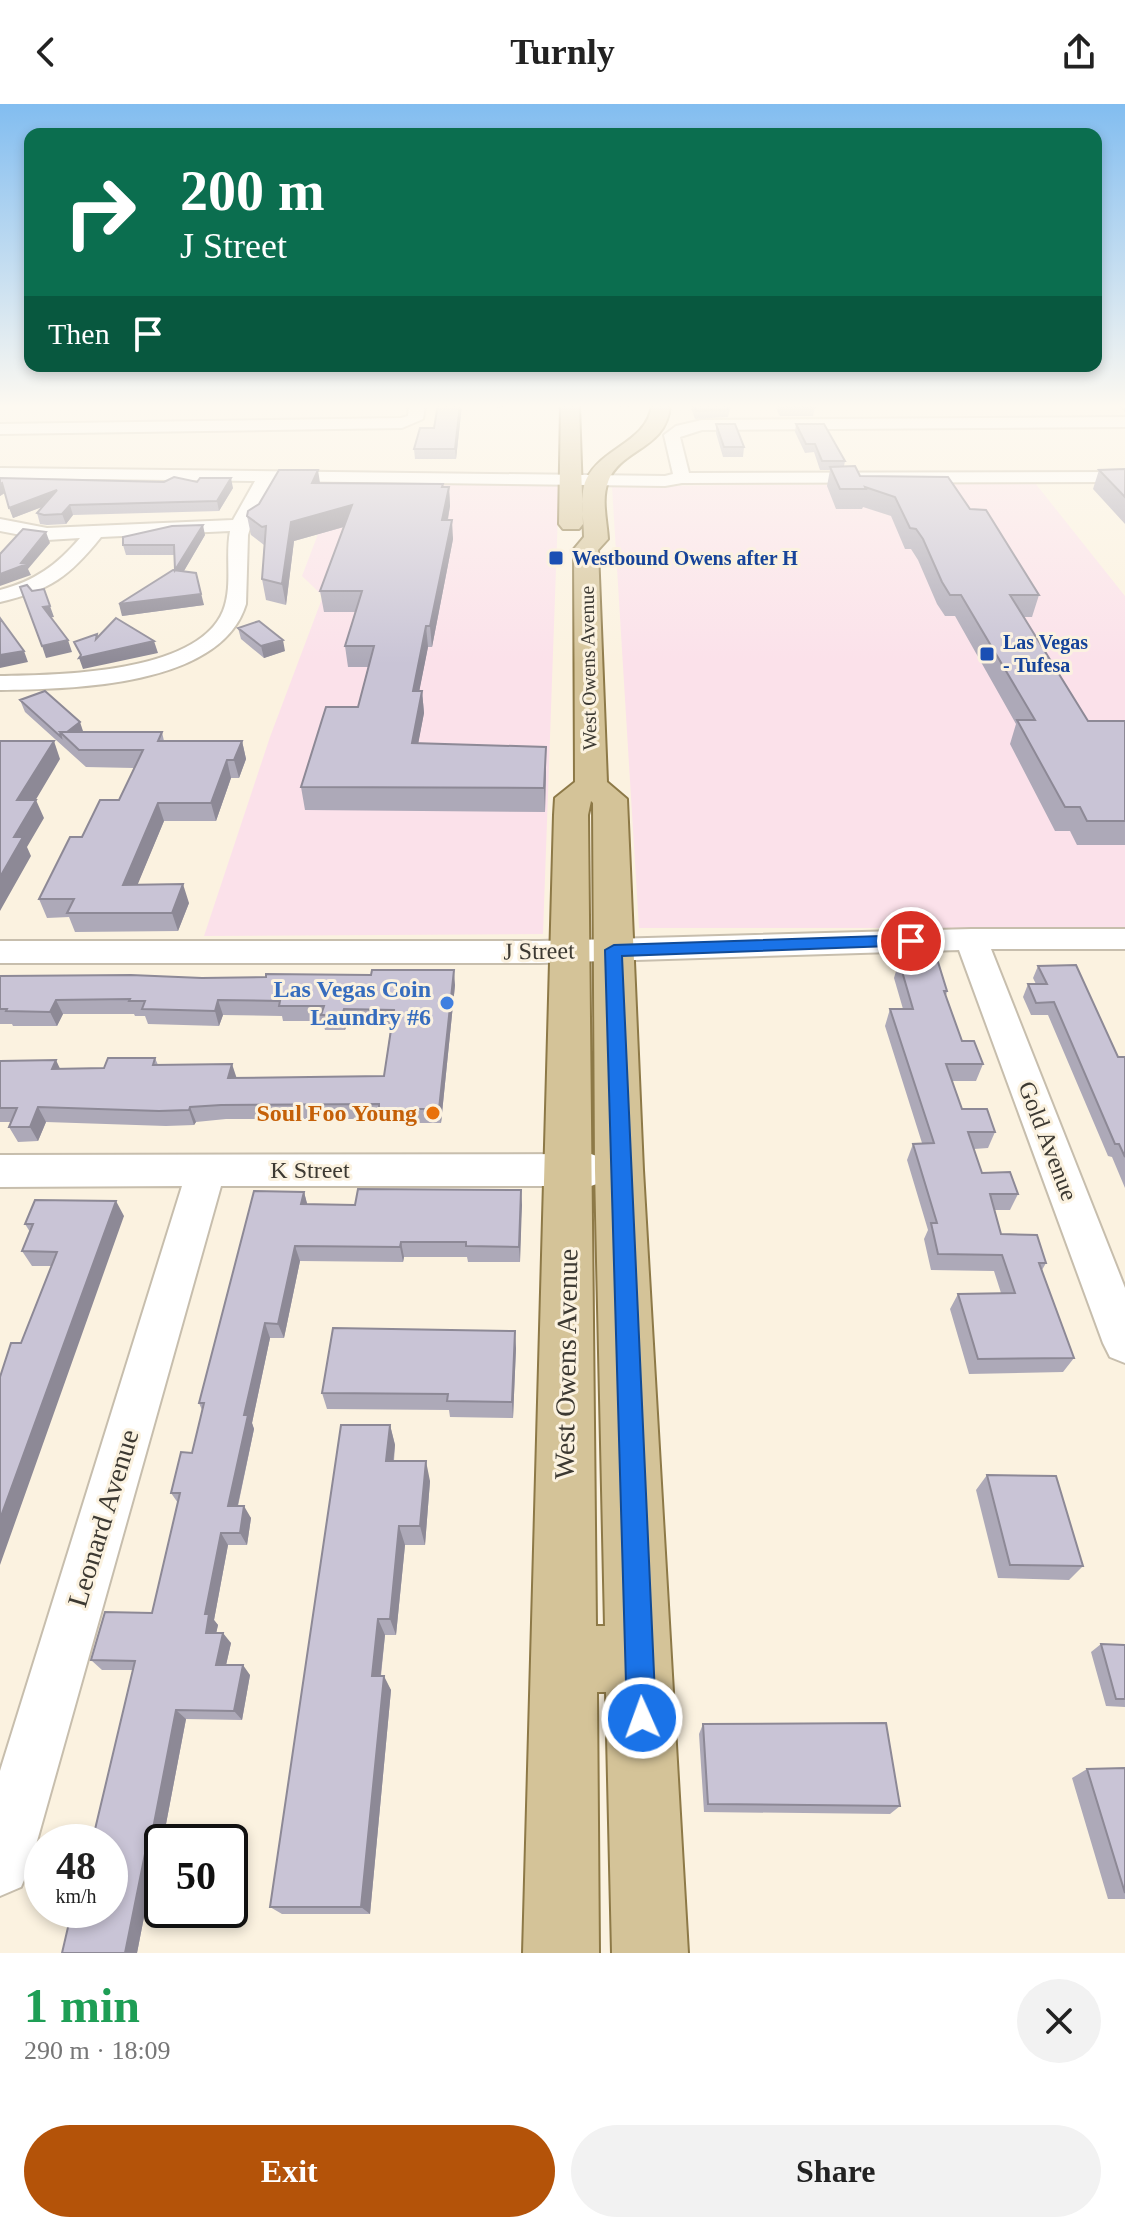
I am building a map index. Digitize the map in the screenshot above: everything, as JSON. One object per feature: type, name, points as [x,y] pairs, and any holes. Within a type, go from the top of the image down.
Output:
[{"type":"main road","name":"West Owens Avenue","points":[[572,491],[571,538],[586,549]]},
{"type":"main road","name":"West Owens Avenue","points":[[591,786],[586,549],[596,539],[598,491]]},
{"type":"main road","name":"West Owens Avenue","points":[[561,1953],[563,1659],[594,1170],[614,950],[610,799],[591,786]]},
{"type":"main road","name":"West Owens Avenue","points":[[591,786],[572,798],[571,951],[640,1659],[650,1953]]},
{"type":"main road","points":[[563,1659],[640,1659]]},
{"type":"street","points":[[0,683],[58,683],[121,675],[176,658],[211,639],[232,617],[241,525],[259,491]]},
{"type":"street","points":[[0,525],[18,531],[47,534],[241,525]]},
{"type":"street","points":[[0,596],[26,589],[62,572],[95,532]]},
{"type":"street","name":"J Street","points":[[0,952],[571,951],[971,939],[1125,939]]},
{"type":"street","name":"Gold Avenue","points":[[971,939],[1125,1343]]},
{"type":"street","name":"Leonard Avenue","points":[[0,1866],[206,1170]]},
{"type":"street","name":"K Street","points":[[0,1171],[594,1170]]},
{"type":"shaded area","points":[[334,491],[559,491],[543,934],[204,936],[270,737],[323,596],[302,576]]},
{"type":"shaded area","points":[[612,491],[1042,491],[1125,596],[1125,928],[639,928]]},
{"type":"building","points":[[4,491],[54,491],[9,508]]},
{"type":"building","points":[[56,491],[223,491],[217,501],[70,505],[62,514],[37,513]]},
{"type":"building","points":[[266,491],[448,491],[442,520],[452,520],[413,691],[422,691],[412,743],[546,747],[544,788],[301,787],[326,707],[358,707],[374,646],[345,646],[362,591],[320,591],[352,505],[291,522],[282,584],[262,579],[266,526],[262,527],[247,516],[248,511],[259,504]]},
{"type":"building","points":[[878,491],[958,491],[970,509],[986,510],[1039,595],[1010,595],[1088,721],[1125,721],[1125,821],[1087,821],[1080,807],[1065,807],[1017,720],[1035,720],[961,595],[950,595],[923,539],[916,529],[910,528],[895,497]]},
{"type":"building","points":[[203,525],[175,570],[174,545],[123,545],[123,537],[172,526]]},
{"type":"building","points":[[23,529],[46,532],[21,563],[27,564],[0,574],[0,554]]},
{"type":"building","points":[[173,570],[196,573],[201,594],[119,604]]},
{"type":"building","points":[[27,585],[32,591],[44,589],[50,606],[43,607],[68,640],[42,646],[20,587]]},
{"type":"building","points":[[0,618],[24,651],[0,655]]},
{"type":"building","points":[[116,618],[154,641],[79,658],[81,655],[74,642],[97,634],[96,639]]},
{"type":"building","points":[[259,621],[283,640],[261,646],[238,628]]},
{"type":"building","points":[[45,691],[80,722],[67,732],[60,732],[61,737],[20,700]]},
{"type":"building","points":[[60,732],[162,732],[158,741],[242,741],[234,760],[227,760],[211,803],[158,803],[123,885],[183,884],[172,913],[67,913],[74,899],[39,899],[70,837],[82,837],[100,800],[119,800],[143,750],[79,750]]},
{"type":"building","points":[[0,741],[54,741],[17,800],[36,800],[14,837],[23,837],[0,877]]},
{"type":"building","points":[[899,961],[938,962],[947,991],[944,991],[962,1041],[974,1041],[983,1064],[946,1064],[962,1109],[987,1109],[995,1132],[968,1132],[982,1173],[1010,1172],[1018,1194],[990,1194],[1001,1234],[1037,1235],[1046,1263],[1039,1263],[1074,1358],[978,1359],[958,1294],[1015,1293],[1002,1255],[938,1254],[931,1223],[937,1223],[913,1144],[934,1143],[890,1009],[913,1009]]},
{"type":"building","points":[[1076,965],[1118,1057],[1125,1057],[1125,1157],[1119,1144],[1115,1144],[1054,1002],[1036,1003],[1028,984],[1047,984],[1038,966]]},
{"type":"building","points":[[372,970],[454,970],[439,1109],[379,1109],[379,1104],[221,1105],[159,1111],[38,1107],[30,1127],[9,1127],[17,1108],[0,1108],[0,1061],[56,1060],[52,1069],[104,1068],[108,1058],[155,1058],[153,1065],[232,1064],[228,1078],[384,1076],[394,1010],[344,1009],[342,1015],[321,1015],[324,1006],[279,1006],[280,1001],[218,1000],[215,1011],[142,1009],[145,1001],[130,999],[56,1000],[50,1012],[6,1011],[0,1009],[0,976],[266,977],[266,974],[371,975]]},
{"type":"building","points":[[358,1189],[521,1190],[519,1247],[466,1246],[466,1242],[401,1242],[400,1247],[295,1246],[278,1324],[265,1323],[244,1415],[248,1415],[228,1506],[244,1506],[240,1533],[221,1533],[205,1614],[209,1614],[206,1633],[223,1633],[216,1665],[243,1665],[234,1711],[176,1710],[154,1824],[144,1824],[144,1859],[125,1953],[62,1953],[68,1928],[128,1928],[128,1824],[96,1824],[135,1661],[91,1660],[105,1612],[152,1613],[180,1493],[171,1493],[181,1452],[192,1453],[204,1403],[199,1403],[254,1191],[304,1192],[301,1204],[355,1205]]},
{"type":"building","points":[[35,1200],[116,1201],[0,1519],[0,1377],[11,1343],[21,1343],[57,1252],[22,1251],[33,1224],[25,1224]]},
{"type":"building","points":[[333,1328],[515,1331],[512,1402],[447,1401],[448,1394],[322,1393]]},
{"type":"building","points":[[341,1425],[390,1425],[386,1461],[426,1461],[420,1526],[399,1526],[390,1619],[378,1619],[372,1676],[384,1676],[361,1907],[270,1907]]},
{"type":"building","points":[[987,1475],[1056,1476],[1083,1566],[1010,1565]]},
{"type":"building","points":[[1101,1644],[1125,1645],[1125,1699],[1116,1699]]},
{"type":"building","points":[[886,1723],[900,1806],[708,1804],[703,1724]]},
{"type":"building","points":[[1125,1768],[1125,1893],[1087,1769]]},
{"type":"place","name":"Westbound Owens after H","points":[[556,558]]},
{"type":"place","name":"Las Vegas - Tufesa","points":[[987,654]]},
{"type":"place","name":"Las Vegas Coin Laundry #6","points":[[447,1003]]},
{"type":"place","name":"Soul Foo Young","points":[[433,1113]]},
{"type":"route","points":[[642,1718],[619,1170],[614,950],[911,941]]}]
